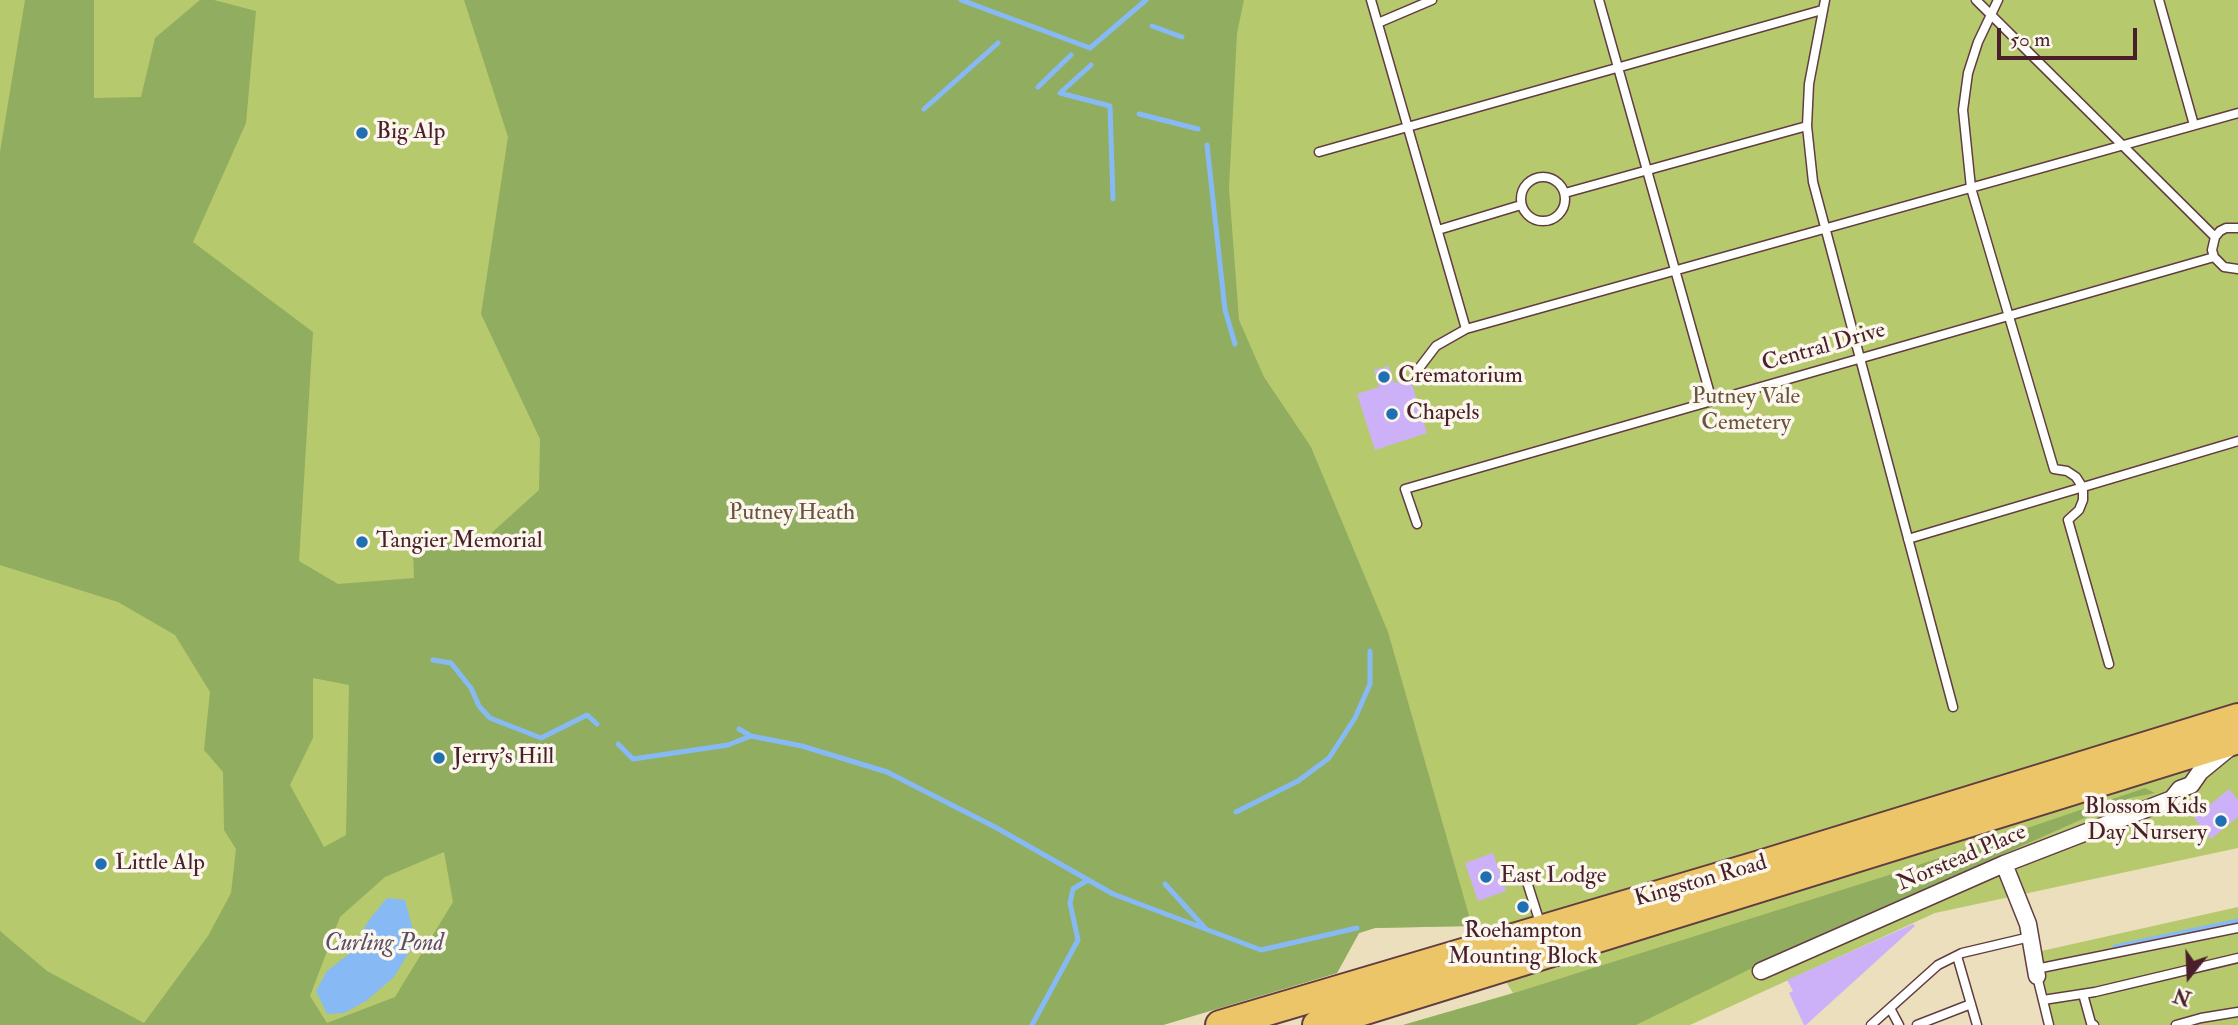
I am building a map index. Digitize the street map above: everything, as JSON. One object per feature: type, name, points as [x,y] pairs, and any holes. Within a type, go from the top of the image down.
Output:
[{"type":"highway","name":"Kingston Road","points":[[1220,1025],[1784,858],[2238,718]]},
{"type":"highway","name":"Kingston Road","points":[[1317,1025],[2238,740]]},
{"type":"street","name":"Norstead Place","points":[[1761,971],[2004,864],[2172,799],[2180,789],[2191,785],[2200,772],[2238,740]]},
{"type":"street","points":[[2160,764],[2180,789]]},
{"type":"street","points":[[2004,864],[2028,924],[2036,972]]},
{"type":"lane","points":[[1371,0],[1466,329]]},
{"type":"lane","points":[[1378,23],[1433,0]]},
{"type":"lane","points":[[1599,0],[1712,401]]},
{"type":"lane","points":[[1825,0],[1809,84],[1807,126],[1813,181],[1953,707]]},
{"type":"lane","points":[[1976,0],[2215,237]]},
{"type":"lane","points":[[1998,0],[1990,13],[1968,73],[1963,110],[1971,188],[2054,469],[2067,471],[2076,477],[2084,488],[2079,510],[2068,520],[2109,664]]},
{"type":"lane","points":[[2160,0],[2194,125]]},
{"type":"lane","points":[[1319,152],[1822,10]]},
{"type":"lane","points":[[1420,367],[1436,346],[1466,329],[2238,113]]},
{"type":"lane","points":[[1564,193],[1807,126]]},
{"type":"lane","points":[[1540,176],[1555,179],[1564,193],[1565,205],[1562,211],[1550,220],[1530,217],[1521,205],[1522,189],[1526,183],[1540,176]]},
{"type":"lane","points":[[1438,230],[1521,205]]},
{"type":"lane","points":[[2238,228],[2226,228],[2212,243],[2214,257],[2224,267],[2238,269]]},
{"type":"lane","name":"Central Drive","points":[[1417,524],[1405,489],[2214,257]]},
{"type":"lane","points":[[1908,539],[2238,441]]},
{"type":"lane","points":[[1527,881],[1542,928]]},
{"type":"lane","points":[[2049,1025],[2036,972],[2238,928]]},
{"type":"lane","points":[[1871,1025],[1938,965],[1957,956],[2030,937]]},
{"type":"lane","points":[[1957,956],[1977,1025]]},
{"type":"lane","points":[[2043,1000],[2083,994],[2238,958]]},
{"type":"lane","points":[[2083,994],[2091,1023],[2094,1025]]},
{"type":"lane","points":[[1917,1025],[1971,1004]]},
{"type":"lane","points":[[1890,1008],[1899,1025]]},
{"type":"lane","points":[[2176,1025],[2201,1017],[2238,1012]]},
{"type":"green space","name":"Putney Heath","points":[[0,0],[2238,0],[2238,848],[1935,913],[1690,1025],[1403,1025],[1513,993],[1472,926],[1375,928],[1359,933],[1337,973],[1163,1025],[0,1025]]},
{"type":"green space","points":[[25,0],[94,0],[94,98],[141,97],[155,38],[200,0],[214,0],[256,11],[246,123],[193,242],[313,332],[299,561],[338,584],[414,578],[413,548],[487,537],[539,490],[540,439],[481,314],[508,137],[464,0],[1244,0],[1237,33],[1229,188],[1239,320],[1264,377],[1311,447],[1388,632],[1472,926],[1375,928],[1359,933],[1337,973],[1163,1025],[0,1025],[0,931],[47,971],[144,1023],[208,936],[231,893],[236,849],[224,830],[223,772],[204,750],[210,692],[175,635],[118,602],[0,565],[0,152]],"holes":[[[313,678],[349,685],[346,835],[324,847],[290,785],[313,738]],[[444,852],[453,902],[395,997],[327,1023],[310,996],[340,917],[385,877]]]},
{"type":"green space","points":[[2145,788],[2155,793],[2130,798],[1911,895],[1793,948],[1636,1025],[1403,1025],[1514,993],[1886,876]]},
{"type":"green space","points":[[2238,907],[2238,1025],[2054,1025],[2037,952]]},
{"type":"water","name":"Curling Pond","points":[[387,898],[405,900],[416,941],[394,977],[366,1001],[344,1013],[327,1014],[316,991],[327,971],[349,954],[369,920]]},
{"type":"building","name":"Chapels","points":[[1389,366],[1394,383],[1410,378],[1427,433],[1375,450],[1357,394],[1379,387],[1374,370]]},
{"type":"building","points":[[2229,789],[2238,800],[2238,817],[2211,839],[2194,818]]},
{"type":"building","name":"East Lodge","points":[[1493,853],[1506,891],[1478,901],[1465,863]]},
{"type":"building","points":[[1913,924],[1915,926],[1804,1025],[1789,993],[1793,991],[1787,980]]},
{"type":"waterway","points":[[961,0],[1090,48],[1146,0]]},
{"type":"waterway","points":[[1152,26],[1182,37]]},
{"type":"waterway","points":[[924,109],[998,43]]},
{"type":"waterway","points":[[1038,87],[1071,55]]},
{"type":"waterway","points":[[1091,65],[1060,93],[1110,106],[1113,199]]},
{"type":"waterway","points":[[1139,114],[1198,129]]},
{"type":"waterway","points":[[1207,145],[1225,310],[1235,344]]},
{"type":"waterway","points":[[1236,812],[1298,781],[1329,758],[1355,718],[1370,684],[1370,651]]},
{"type":"waterway","points":[[433,660],[451,663],[490,718],[541,738],[587,715],[597,724]]},
{"type":"waterway","points":[[739,729],[751,736],[802,746],[887,772],[995,827],[1113,894],[1261,950],[1357,928]]},
{"type":"waterway","points":[[618,744],[633,759],[728,745],[751,736]]},
{"type":"waterway","points":[[1032,1025],[1078,940],[1070,903],[1073,889],[1088,880]]},
{"type":"waterway","points":[[1165,884],[1205,928]]},
{"type":"waterway","points":[[2115,947],[2238,921]]},
{"type":"place","name":"Big Alp","points":[[362,133]]},
{"type":"place","name":"Crematorium","points":[[1384,377]]},
{"type":"place","name":"Chapels","points":[[1392,414]]},
{"type":"place","name":"Tangier Memorial","points":[[362,542]]},
{"type":"place","name":"Jerry's Hill","points":[[439,758]]},
{"type":"place","name":"Blossom Kids Day Nursery","points":[[2221,821]]},
{"type":"place","name":"Little Alp","points":[[101,864]]},
{"type":"place","name":"East Lodge","points":[[1486,877]]},
{"type":"place","name":"Roehampton Mounting Block","points":[[1523,907]]},
{"type":"park label","name":"Putney Vale Cemetery","points":[[1746,411]]}]
